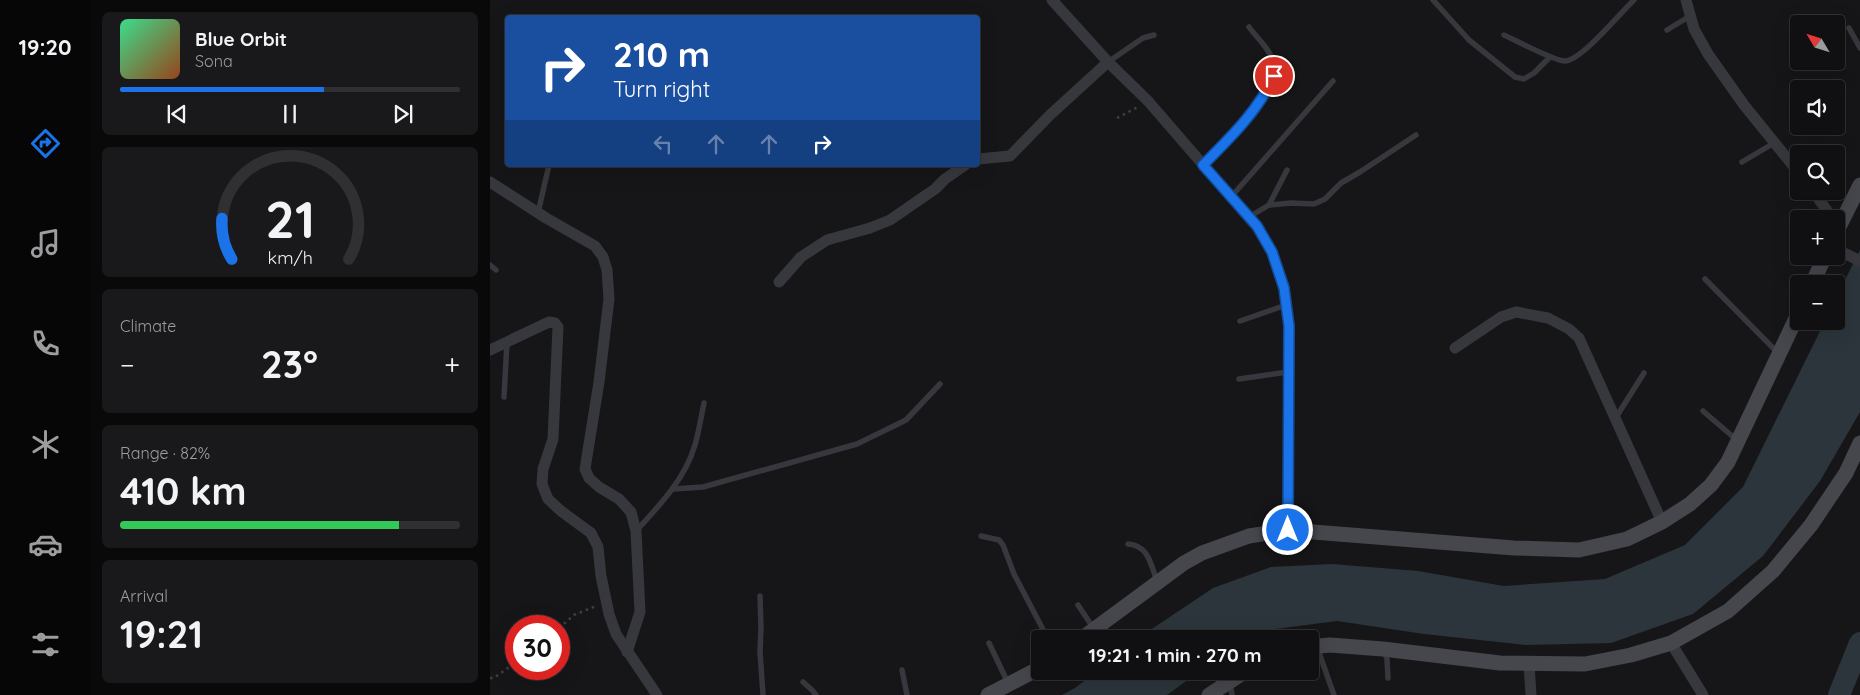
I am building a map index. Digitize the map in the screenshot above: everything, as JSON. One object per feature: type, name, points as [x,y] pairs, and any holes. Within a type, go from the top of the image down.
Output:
[{"type":"street","points":[[1052,0],[1108,62],[1148,101],[1257,226],[1272,252],[1284,288],[1289,326],[1288,530]]},
{"type":"street","points":[[1686,0],[1694,29],[1708,54],[1790,162]]},
{"type":"street","points":[[980,159],[1010,156],[1050,115],[1108,62]]},
{"type":"street","points":[[779,282],[801,257],[827,240],[870,228],[890,220],[962,167]]},
{"type":"street","points":[[490,182],[595,246],[603,258],[607,270],[609,298],[586,469],[589,478],[599,487],[619,499],[631,512],[636,531],[640,612],[627,652]]},
{"type":"street","points":[[1845,210],[1860,186]]},
{"type":"street","points":[[1845,254],[1860,261]]},
{"type":"street","points":[[1455,348],[1501,317],[1516,312],[1548,318],[1569,328],[1579,338],[1662,522]]},
{"type":"street","points":[[490,350],[548,322],[555,322],[558,326],[552,439],[543,470],[542,484],[548,498],[561,511],[591,533],[598,547],[606,601],[616,634],[657,695]]},
{"type":"street","points":[[1094,629],[1184,563],[1210,550],[1249,536],[1288,530],[1514,548],[1579,550],[1627,539],[1662,522],[1690,504],[1711,485],[1728,462],[1790,330]]},
{"type":"street","points":[[1319,646],[1383,649],[1500,663],[1585,664],[1631,655],[1671,643],[1728,611],[1773,571],[1811,525],[1846,473],[1860,443]]},
{"type":"street","points":[[1671,643],[1703,695]]},
{"type":"street","points":[[1529,664],[1531,695]]},
{"type":"street","points":[[988,695],[1031,673]]},
{"type":"street","points":[[1209,695],[1231,688]]},
{"type":"lane","points":[[1433,0],[1469,40],[1515,77],[1524,79],[1550,57]]},
{"type":"lane","points":[[1504,35],[1550,57],[1565,61],[1574,58],[1594,42],[1634,0]]},
{"type":"lane","points":[[1666,30],[1680,20],[1690,16]]},
{"type":"lane","points":[[1203,165],[1245,122],[1267,92],[1274,76],[1273,61],[1249,27]]},
{"type":"lane","points":[[1849,28],[1860,48]]},
{"type":"lane","points":[[1108,62],[1143,38],[1154,35]]},
{"type":"lane","points":[[1231,197],[1333,81]]},
{"type":"lane","points":[[1249,217],[1270,206],[1290,203],[1314,204],[1325,199],[1341,183],[1416,134]]},
{"type":"lane","points":[[1742,162],[1774,142]]},
{"type":"lane","points":[[538,213],[549,167]]},
{"type":"lane","points":[[1270,206],[1287,170]]},
{"type":"lane","points":[[490,265],[496,270]]},
{"type":"lane","points":[[1705,279],[1779,354]]},
{"type":"lane","points":[[1240,321],[1286,305]]},
{"type":"lane","points":[[504,398],[507,342]]},
{"type":"lane","points":[[1239,379],[1288,372]]},
{"type":"lane","points":[[1615,419],[1644,372]]},
{"type":"lane","points":[[673,489],[703,487],[857,444],[879,435],[906,420],[940,384]]},
{"type":"lane","points":[[636,531],[673,489],[684,473],[695,446],[704,403]]},
{"type":"lane","points":[[1703,411],[1738,441]]},
{"type":"lane","points":[[981,536],[999,540],[1003,546],[1014,574],[1043,630]]},
{"type":"lane","points":[[1128,544],[1139,546],[1145,550],[1158,581]]},
{"type":"lane","points":[[760,596],[762,695]]},
{"type":"lane","points":[[1078,605],[1094,629]]},
{"type":"lane","points":[[989,643],[1009,685]]},
{"type":"lane","points":[[1383,649],[1387,659],[1388,678]]},
{"type":"lane","points":[[1319,660],[1334,695]]},
{"type":"lane","points":[[902,670],[906,695]]},
{"type":"lane","points":[[803,682],[816,695]]},
{"type":"path","points":[[1117,118],[1148,101]]},
{"type":"path","points":[[570,618],[606,601]]},
{"type":"path","points":[[490,678],[494,678],[505,670]]},
{"type":"shaded area","points":[[1860,250],[1860,412],[1820,481],[1763,556],[1693,614],[1611,643],[1526,645],[1424,634],[1337,621],[1269,630],[1150,630],[1213,588],[1271,567],[1332,564],[1418,571],[1504,586],[1605,579],[1685,545],[1743,487],[1821,330],[1845,330],[1845,280]]},
{"type":"shaded area","points":[[1085,680],[1188,680],[1167,695],[1062,695]]},
{"type":"waterway","points":[[1839,695],[1860,643]]},
{"type":"route","points":[[1274,76],[1267,92],[1245,122],[1203,165],[1257,226],[1272,252],[1284,288],[1289,326],[1288,530]]}]
